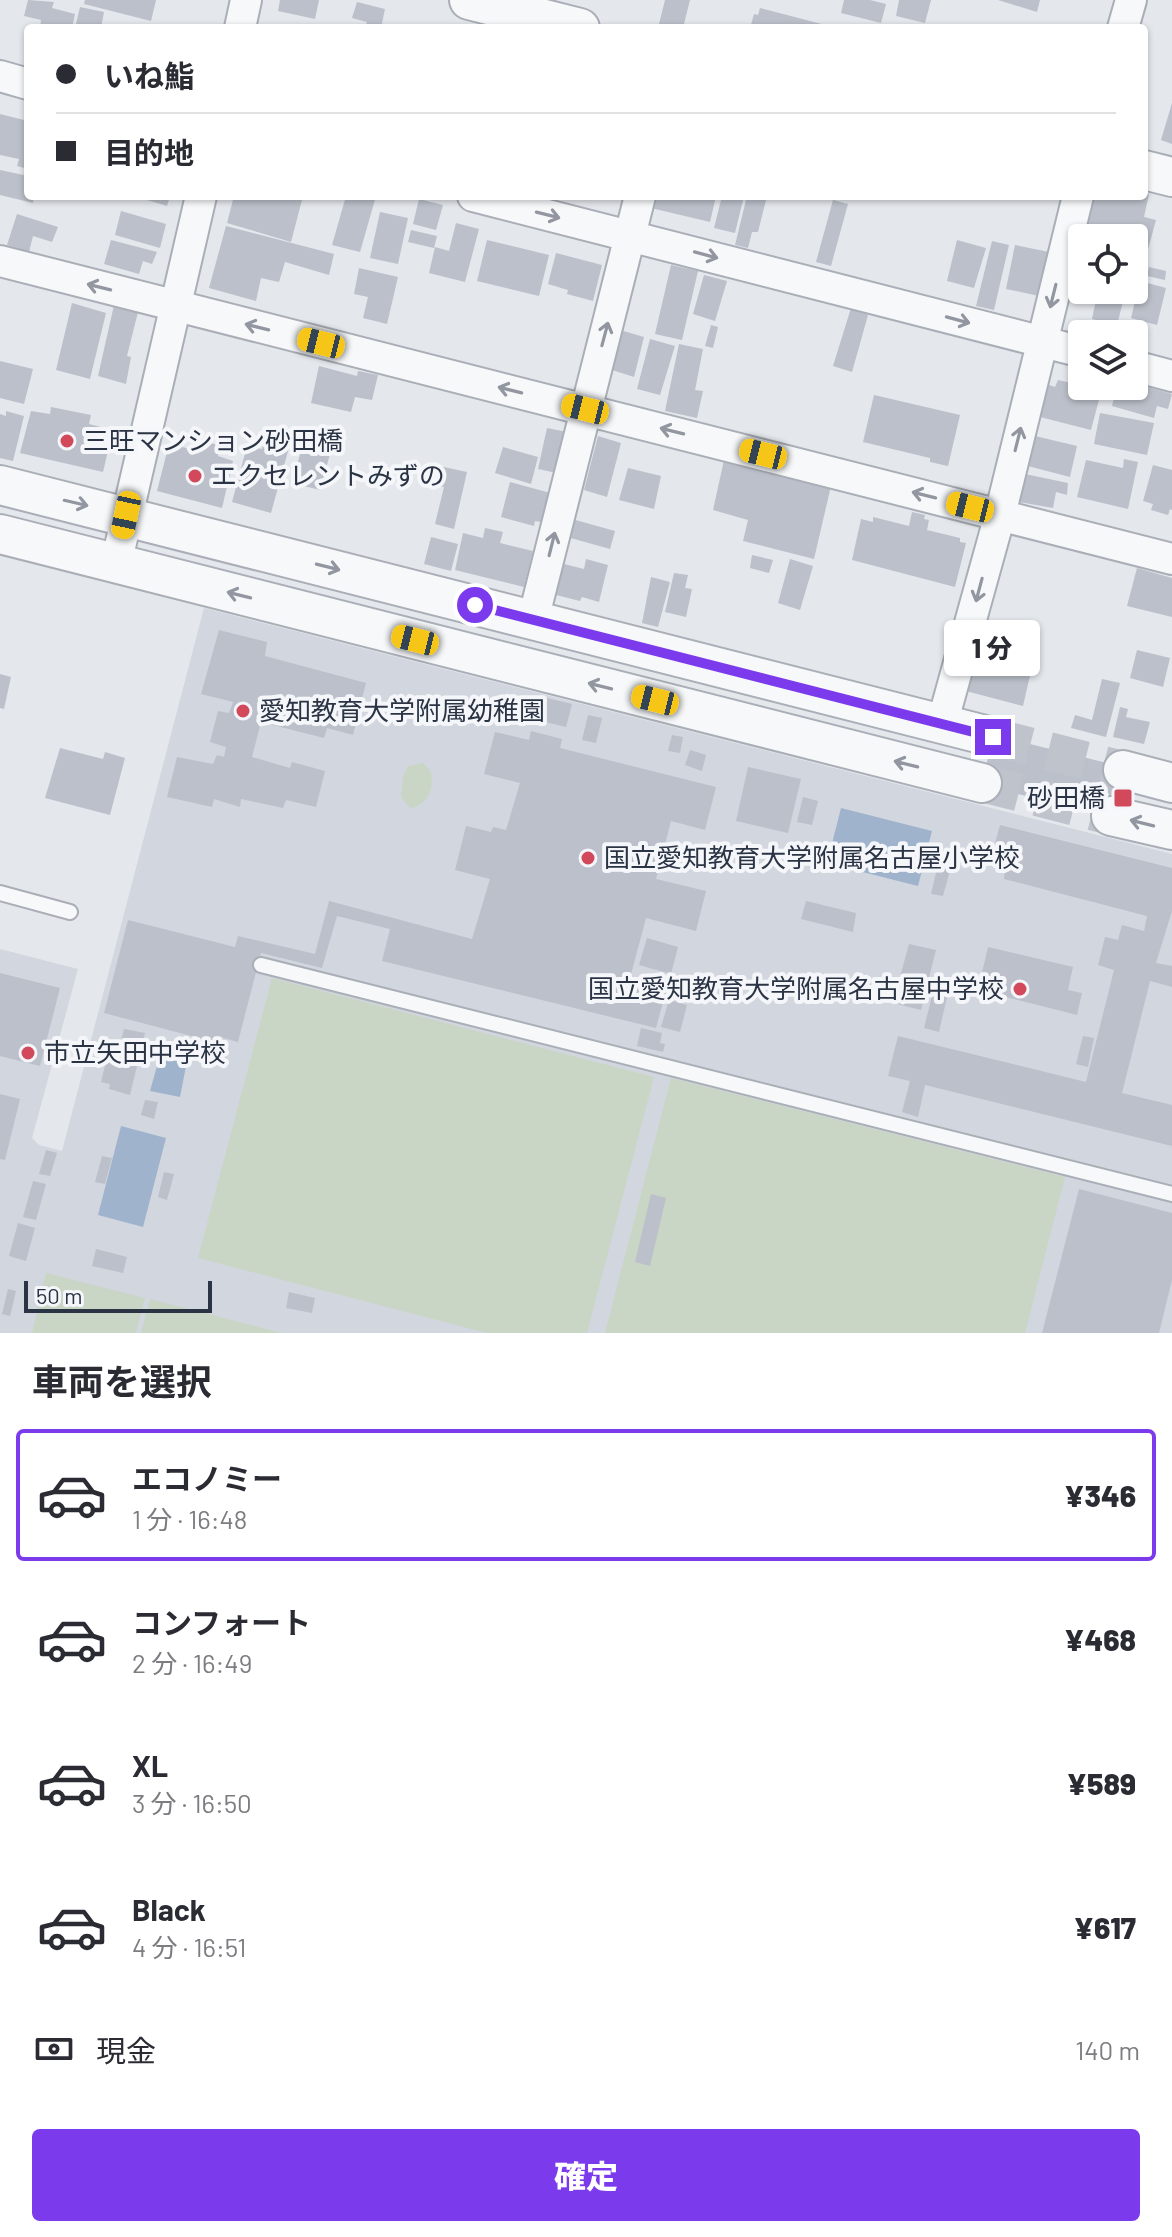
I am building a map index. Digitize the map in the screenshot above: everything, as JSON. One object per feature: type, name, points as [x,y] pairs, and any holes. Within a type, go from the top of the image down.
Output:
[{"type":"street","points":[[241,24],[246,0]]},
{"type":"street","points":[[469,0],[514,6],[568,24]]},
{"type":"street","points":[[1124,24],[1131,0]]},
{"type":"street","points":[[0,76],[24,83]]},
{"type":"street","points":[[1148,171],[1172,177]]},
{"type":"street","points":[[116,564],[200,200]]},
{"type":"street","points":[[489,200],[1068,349]]},
{"type":"street","points":[[533,620],[639,200]]},
{"type":"street","points":[[942,724],[1000,515],[1077,200]]},
{"type":"street","points":[[0,261],[1172,559]]},
{"type":"street","points":[[1148,370],[1172,376]]},
{"type":"street","points":[[0,485],[993,737]]},
{"type":"street","points":[[0,534],[982,783]]},
{"type":"street","points":[[1123,770],[1172,783]]},
{"type":"street","points":[[1111,816],[1172,830]]},
{"type":"lane","points":[[0,893],[70,912]]},
{"type":"lane","points":[[261,965],[1172,1194]]},
{"type":"shaded area","name":"国立愛知教育大学附属名古屋小学校","points":[[204,608],[1172,854],[1172,1333],[0,1333],[0,949],[78,969],[32,1138],[39,1145],[62,1151]]},
{"type":"green space","points":[[423,763],[431,772],[432,784],[425,800],[410,808],[401,797],[403,777],[408,766]]},
{"type":"green space","points":[[272,978],[654,1077],[587,1333],[487,1333],[198,1258]]},
{"type":"green space","points":[[671,1078],[1065,1177],[1025,1333],[605,1333]]},
{"type":"green space","points":[[46,1273],[145,1298],[136,1333],[32,1333]]},
{"type":"green space","points":[[150,1299],[282,1333],[141,1333]]},
{"type":"water","points":[[841,808],[932,831],[918,886],[827,863]]},
{"type":"water","points":[[160,1055],[187,1061],[180,1097],[150,1091]]},
{"type":"water","points":[[121,1126],[166,1138],[143,1227],[98,1215]]},
{"type":"building","points":[[28,0],[54,2],[52,8],[75,14],[73,24],[40,24],[41,20],[24,16]]},
{"type":"building","points":[[85,0],[156,0],[151,21],[84,4]]},
{"type":"building","points":[[280,0],[319,0],[315,19],[278,11]]},
{"type":"building","points":[[665,0],[690,0],[684,24],[659,24]]},
{"type":"building","points":[[844,0],[870,0],[886,4],[881,23],[841,13]]},
{"type":"building","points":[[899,0],[931,0],[925,23],[896,16]]},
{"type":"building","points":[[998,0],[1040,0],[1037,12]]},
{"type":"building","points":[[357,2],[385,9],[382,24],[366,24],[352,18]]},
{"type":"building","points":[[80,7],[104,12],[102,24],[76,24]]},
{"type":"building","points":[[760,8],[821,24],[751,24],[754,14],[758,15]]},
{"type":"building","points":[[1172,103],[1172,144],[1161,140]]},
{"type":"building","points":[[0,114],[24,120],[24,168],[17,166],[19,159],[0,155]]},
{"type":"building","points":[[0,170],[24,175],[24,200],[33,200],[33,203],[0,195]]},
{"type":"building","points":[[147,200],[169,200],[167,206]]},
{"type":"building","points":[[233,200],[302,200],[291,242],[227,223]]},
{"type":"building","points":[[345,200],[375,200],[360,252],[332,245]]},
{"type":"building","points":[[419,200],[443,205],[436,230],[413,224]]},
{"type":"building","points":[[653,200],[715,200],[710,222],[651,208]]},
{"type":"building","points":[[721,200],[743,200],[735,233],[714,228]]},
{"type":"building","points":[[746,200],[766,200],[758,232],[752,232],[748,248],[735,245]]},
{"type":"building","points":[[833,200],[848,204],[831,266],[816,262]]},
{"type":"building","points":[[1091,200],[1148,200],[1144,217],[1156,220],[1148,249],[1148,224],[1086,224]]},
{"type":"building","points":[[121,211],[166,224],[160,248],[115,235]]},
{"type":"building","points":[[380,212],[408,218],[398,264],[370,258]]},
{"type":"building","points":[[17,214],[58,227],[52,242],[33,236],[29,252],[7,245]]},
{"type":"building","points":[[456,223],[479,229],[465,282],[429,273],[435,247],[449,251]]},
{"type":"building","points":[[226,226],[334,254],[329,275],[285,262],[279,282],[261,278],[256,301],[209,288]]},
{"type":"building","points":[[411,230],[437,236],[434,248],[408,242]]},
{"type":"building","points":[[111,240],[157,252],[152,264],[143,261],[139,274],[104,264]]},
{"type":"building","points":[[487,240],[549,255],[539,296],[477,281]]},
{"type":"building","points":[[957,240],[986,248],[974,288],[947,281]]},
{"type":"building","points":[[992,241],[1009,245],[994,310],[976,306]]},
{"type":"building","points":[[1015,245],[1049,252],[1039,296],[1006,289]]},
{"type":"building","points":[[556,253],[602,265],[593,301],[567,294],[568,290],[548,284]]},
{"type":"building","points":[[671,265],[698,271],[682,340],[655,334]]},
{"type":"building","points":[[1149,267],[1166,271],[1165,280],[1148,276]]},
{"type":"building","points":[[359,268],[398,277],[387,324],[363,318],[368,297],[354,294]]},
{"type":"building","points":[[704,275],[727,281],[715,321],[693,314]]},
{"type":"building","points":[[1148,283],[1166,288],[1157,325],[1148,320],[1131,318],[1134,304],[1148,304]]},
{"type":"building","points":[[72,303],[106,313],[90,379],[56,370]]},
{"type":"building","points":[[1095,304],[1122,304],[1118,320],[1092,319]]},
{"type":"building","points":[[114,305],[138,312],[127,356],[131,357],[126,384],[98,376]]},
{"type":"building","points":[[851,308],[868,315],[852,372],[833,366]]},
{"type":"building","points":[[711,325],[718,327],[713,348],[705,346]]},
{"type":"building","points":[[620,330],[644,337],[634,377],[609,369]]},
{"type":"building","points":[[650,339],[675,346],[660,395],[637,389]]},
{"type":"building","points":[[679,344],[703,349],[695,390],[703,391],[697,418],[665,411]]},
{"type":"building","points":[[0,361],[33,369],[24,404],[0,398]]},
{"type":"building","points":[[319,366],[357,376],[358,371],[378,375],[372,400],[355,397],[351,412],[311,403]]},
{"type":"building","points":[[1058,380],[1068,382],[1068,400],[1099,400],[1091,430],[1040,417],[1049,385],[1055,387]]},
{"type":"building","points":[[1148,387],[1172,394],[1168,409],[1157,406],[1154,418],[1112,406],[1114,400],[1148,400]]},
{"type":"building","points":[[874,395],[960,415],[948,466],[930,462],[930,458],[863,442]]},
{"type":"building","name":"三旺マンション砂田橋","points":[[51,407],[91,415],[89,424],[113,430],[103,472],[20,453],[31,411],[50,414]]},
{"type":"building","points":[[6,411],[24,416],[13,461],[0,458],[0,414],[6,416]]},
{"type":"building","points":[[1100,413],[1154,423],[1147,455],[1094,444]]},
{"type":"building","points":[[547,428],[567,432],[557,473],[538,469]]},
{"type":"building","points":[[1031,435],[1077,446],[1070,477],[1024,465]]},
{"type":"building","points":[[598,436],[621,443],[607,497],[584,490]]},
{"type":"building","points":[[265,438],[290,444],[271,513],[232,502],[247,446],[262,449]]},
{"type":"building","name":"エクセレントみずの","points":[[197,439],[221,446],[218,456],[233,461],[222,508],[157,491],[169,444],[195,450]]},
{"type":"building","points":[[302,447],[330,454],[320,490],[292,483]]},
{"type":"building","points":[[503,447],[538,457],[531,484],[495,473]]},
{"type":"building","points":[[1124,459],[1138,462],[1128,509],[1077,497],[1086,460],[1123,468]]},
{"type":"building","points":[[724,460],[831,486],[814,559],[743,541],[748,520],[713,510]]},
{"type":"building","points":[[1153,465],[1172,470],[1172,510],[1168,515],[1151,510],[1153,504],[1143,501]]},
{"type":"building","points":[[439,466],[467,472],[454,529],[435,524],[444,487],[436,485]]},
{"type":"building","points":[[628,468],[661,476],[654,509],[619,500]]},
{"type":"building","points":[[1025,474],[1068,483],[1067,495],[1056,492],[1053,508],[1019,502]]},
{"type":"building","points":[[510,482],[554,494],[546,523],[535,521],[534,526],[501,517]]},
{"type":"building","points":[[912,512],[925,515],[924,519],[929,520],[927,530],[960,538],[960,542],[966,543],[955,587],[852,560],[861,519],[873,522],[873,517],[909,526]]},
{"type":"building","points":[[572,519],[615,531],[610,549],[567,537]]},
{"type":"building","points":[[485,528],[503,532],[500,543],[533,551],[524,587],[455,570],[463,533],[483,538]]},
{"type":"building","points":[[431,537],[458,544],[451,571],[424,564]]},
{"type":"building","points":[[752,555],[773,560],[769,573],[750,568]]},
{"type":"building","points":[[586,559],[608,565],[599,602],[552,594],[560,563],[584,569]]},
{"type":"building","points":[[790,559],[813,566],[800,610],[778,603]]},
{"type":"building","points":[[1137,568],[1172,578],[1172,617],[1127,606]]},
{"type":"building","points":[[674,573],[688,575],[685,588],[692,589],[686,617],[665,612]]},
{"type":"building","points":[[651,577],[670,582],[658,627],[642,623]]},
{"type":"building","points":[[219,630],[267,642],[265,656],[366,683],[353,735],[327,728],[324,738],[261,722],[252,757],[290,768],[292,762],[325,771],[316,807],[286,800],[283,808],[241,799],[240,807],[214,799],[212,807],[167,797],[177,757],[213,764],[217,755],[224,757],[226,747],[210,742],[218,711],[229,713],[233,702],[201,694]]},
{"type":"building","points":[[1137,650],[1170,658],[1163,687],[1130,678]]},
{"type":"building","points":[[975,653],[1032,667],[1023,706],[966,691]]},
{"type":"building","points":[[0,674],[11,677],[4,709],[0,708]]},
{"type":"building","points":[[1102,679],[1120,683],[1106,737],[1071,728],[1075,715],[1092,720]]},
{"type":"building","points":[[547,698],[572,704],[566,727],[541,721]]},
{"type":"building","points":[[1120,707],[1128,709],[1126,717],[1150,722],[1144,744],[1113,737]]},
{"type":"building","points":[[588,715],[602,718],[596,743],[582,740]]},
{"type":"building","points":[[531,731],[562,739],[560,748],[716,787],[705,830],[671,821],[656,879],[706,891],[696,931],[646,918],[630,978],[667,987],[656,1028],[382,961],[390,929],[337,916],[322,968],[261,953],[238,1042],[220,1037],[218,1043],[104,1013],[128,920],[235,947],[238,936],[315,954],[329,901],[472,939],[490,879],[455,870],[466,826],[491,832],[493,827],[506,830],[520,783],[484,774],[495,732],[529,740]]},
{"type":"building","points":[[672,735],[683,737],[680,753],[668,751]]},
{"type":"building","points":[[994,735],[1123,767],[1111,817],[981,785]]},
{"type":"building","points":[[60,748],[103,759],[105,752],[125,758],[110,815],[45,798]]},
{"type":"building","points":[[690,750],[706,755],[702,771],[685,765]]},
{"type":"building","points":[[748,767],[801,779],[788,833],[736,821]]},
{"type":"building","points":[[803,797],[818,801],[812,825],[797,822]]},
{"type":"building","points":[[1000,825],[1172,868],[1172,911],[1156,963],[1172,966],[1172,987],[1150,981],[1122,1093],[1172,1105],[1172,1146],[925,1085],[918,1117],[902,1112],[910,1081],[888,1076],[898,1036],[1086,1082],[1114,970],[1098,965],[1105,937],[1118,940],[1122,925],[1144,931],[1147,916],[1004,879],[1005,869],[989,865]]},
{"type":"building","points":[[941,852],[954,855],[943,896],[931,894]]},
{"type":"building","points":[[806,901],[856,913],[853,932],[801,919]]},
{"type":"building","points":[[647,938],[678,947],[671,974],[639,965]]},
{"type":"building","points":[[909,944],[936,950],[921,1010],[893,1003]]},
{"type":"building","points":[[988,947],[1073,967],[1068,990],[1082,993],[1077,1015],[978,990]]},
{"type":"building","points":[[0,973],[60,988],[40,1066],[0,1056]]},
{"type":"building","points":[[936,980],[950,984],[939,1032],[924,1028]]},
{"type":"building","points":[[669,1000],[687,1005],[680,1032],[661,1027]]},
{"type":"building","points":[[641,1028],[662,1033],[660,1043],[665,1044],[663,1052],[637,1046]]},
{"type":"building","points":[[124,1029],[145,1033],[130,1095],[109,1089],[110,1084],[101,1082],[111,1041],[120,1044]]},
{"type":"building","points":[[1083,1036],[1094,1038],[1088,1067],[1076,1064]]},
{"type":"building","points":[[0,1094],[20,1099],[5,1160],[0,1159]]},
{"type":"building","points":[[145,1100],[158,1102],[154,1119],[141,1115]]},
{"type":"building","points":[[46,1150],[57,1153],[50,1176],[39,1174]]},
{"type":"building","points":[[102,1156],[112,1158],[105,1184],[95,1182]]},
{"type":"building","points":[[164,1172],[174,1174],[167,1200],[158,1197]]},
{"type":"building","points":[[33,1181],[46,1184],[36,1220],[23,1217]]},
{"type":"building","points":[[1079,1189],[1172,1213],[1172,1280],[1159,1333],[1042,1333]]},
{"type":"building","points":[[651,1194],[666,1198],[650,1266],[635,1262]]},
{"type":"building","points":[[18,1223],[35,1228],[26,1261],[9,1256]]},
{"type":"building","points":[[96,1249],[127,1257],[123,1273],[92,1266]]},
{"type":"building","points":[[8,1289],[16,1291],[10,1316],[2,1314]]},
{"type":"building","points":[[289,1292],[315,1298],[312,1313],[286,1308]]},
{"type":"tunnel","points":[[993,737],[1123,770]]},
{"type":"tunnel","points":[[982,783],[1111,816]]},
{"type":"place","name":"三旺マンション砂田橋","points":[[67,441]]},
{"type":"place","name":"エクセレントみずの","points":[[195,476]]},
{"type":"place","name":"愛知教育大学附属幼稚園","points":[[243,711]]},
{"type":"place","name":"砂田橋","points":[[1123,798]]},
{"type":"place","name":"国立愛知教育大学附属名古屋小学校","points":[[588,858]]},
{"type":"place","name":"国立愛知教育大学附属名古屋中学校","points":[[1020,989]]},
{"type":"place","name":"市立矢田中学校","points":[[28,1053]]},
{"type":"route","points":[[475,605],[993,737]]}]
